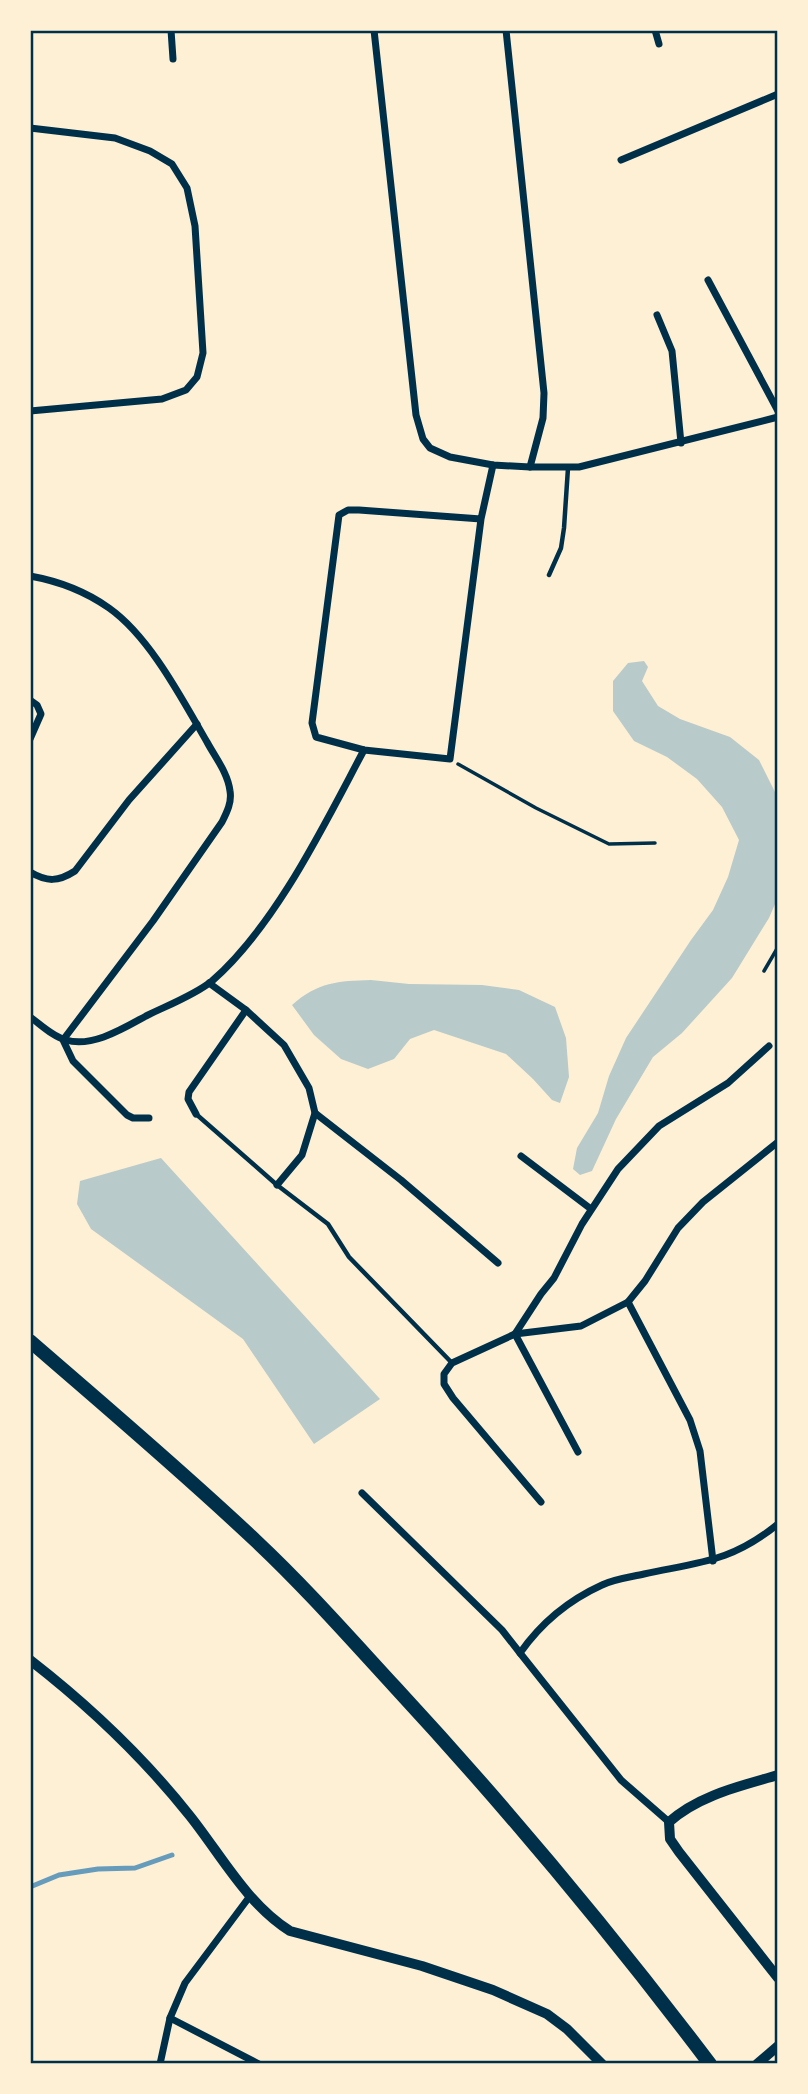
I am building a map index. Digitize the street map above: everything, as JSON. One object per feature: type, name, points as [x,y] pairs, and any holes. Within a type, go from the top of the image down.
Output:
[{"type":"highway","points":[[30,1341],[257,1542],[327,1614],[501,1805],[645,1978],[710,2064]]},
{"type":"main road","points":[[30,1660],[97,1717],[145,1765],[188,1814],[250,1896],[275,1922],[290,1931],[422,1966],[526,2004],[547,2014],[567,2029],[602,2064]]},
{"type":"main road","points":[[778,1775],[705,1800],[679,1813],[669,1822],[670,1839],[679,1852],[778,1978]]},
{"type":"main road","points":[[757,2064],[778,2046]]},
{"type":"street","points":[[171,30],[173,58]]},
{"type":"street","points":[[374,30],[420,427],[423,439],[430,448],[450,457],[493,465],[579,467],[778,417]]},
{"type":"street","points":[[506,30],[544,393],[543,418],[530,467]]},
{"type":"street","points":[[655,30],[659,44]]},
{"type":"street","points":[[621,160],[778,94]]},
{"type":"street","points":[[30,128],[115,138],[150,151],[172,164],[187,188],[195,226],[203,353],[197,377],[186,390],[162,399],[30,411]]},
{"type":"street","points":[[708,280],[778,411]]},
{"type":"street","points":[[657,315],[672,351],[681,443]]},
{"type":"street","points":[[481,519],[359,510],[348,510],[339,515],[312,723],[316,737],[364,750],[450,759],[481,519],[493,465]]},
{"type":"street","points":[[30,576],[57,580],[110,608],[134,630],[156,659],[197,724],[225,775],[231,792],[229,807],[222,822],[153,921],[63,1040]]},
{"type":"street","points":[[30,700],[37,705],[41,714],[30,739]]},
{"type":"street","points":[[30,872],[42,879],[55,881],[75,871],[129,800],[197,724]]},
{"type":"street","points":[[63,1040],[79,1041],[121,1030],[209,983],[238,956],[309,853],[364,750]]},
{"type":"street","points":[[209,983],[246,1010],[284,1045],[309,1088],[315,1114],[302,1155],[277,1185]]},
{"type":"street","points":[[196,1114],[188,1099],[189,1092],[246,1010]]},
{"type":"street","points":[[30,1017],[63,1040],[73,1061],[127,1115],[133,1118],[149,1118]]},
{"type":"street","points":[[515,1334],[554,1278],[590,1209],[618,1169],[659,1126],[728,1083],[769,1045]]},
{"type":"street","points":[[315,1114],[401,1180],[498,1263]]},
{"type":"street","points":[[541,1502],[453,1398],[444,1384],[444,1374],[452,1363],[515,1334],[581,1326],[628,1302],[645,1281],[678,1228],[703,1202],[778,1142]]},
{"type":"street","points":[[521,1156],[590,1209]]},
{"type":"street","points":[[628,1302],[690,1420],[700,1451],[713,1561]]},
{"type":"street","points":[[515,1334],[578,1452]]},
{"type":"street","points":[[362,1493],[502,1630],[621,1780],[669,1822]]},
{"type":"street","points":[[520,1653],[556,1612],[604,1584],[713,1561],[739,1551],[778,1524]]},
{"type":"street","points":[[160,2064],[170,2018],[185,1983],[250,1896]]},
{"type":"street","points":[[170,2018],[259,2064]]},
{"type":"lane","points":[[549,575],[563,538],[569,467]]},
{"type":"lane","points":[[196,1114],[277,1185],[328,1224],[349,1257],[452,1363]]},
{"type":"path","points":[[450,759],[536,808],[609,844],[655,843]]},
{"type":"path","points":[[764,971],[778,947]]},
{"type":"shaded area","points":[[644,661],[648,667],[642,681],[658,706],[680,719],[730,737],[759,760],[778,798],[778,897],[769,918],[732,978],[682,1033],[653,1057],[616,1119],[592,1171],[580,1175],[573,1169],[577,1148],[598,1113],[609,1076],[626,1038],[713,910],[728,877],[739,840],[722,807],[697,779],[667,757],[634,741],[613,711],[613,681],[628,663]]},
{"type":"shaded area","points":[[371,980],[409,984],[482,985],[519,990],[555,1007],[566,1038],[569,1077],[560,1103],[552,1100],[506,1054],[434,1030],[410,1039],[394,1059],[368,1069],[341,1059],[314,1035],[292,1005],[329,984]]},
{"type":"shaded area","points":[[161,1158],[380,1399],[314,1444],[243,1339],[91,1229],[77,1204],[80,1181]]},
{"type":"waterway","points":[[30,1887],[59,1875],[98,1869],[135,1868],[172,1855]]}]
